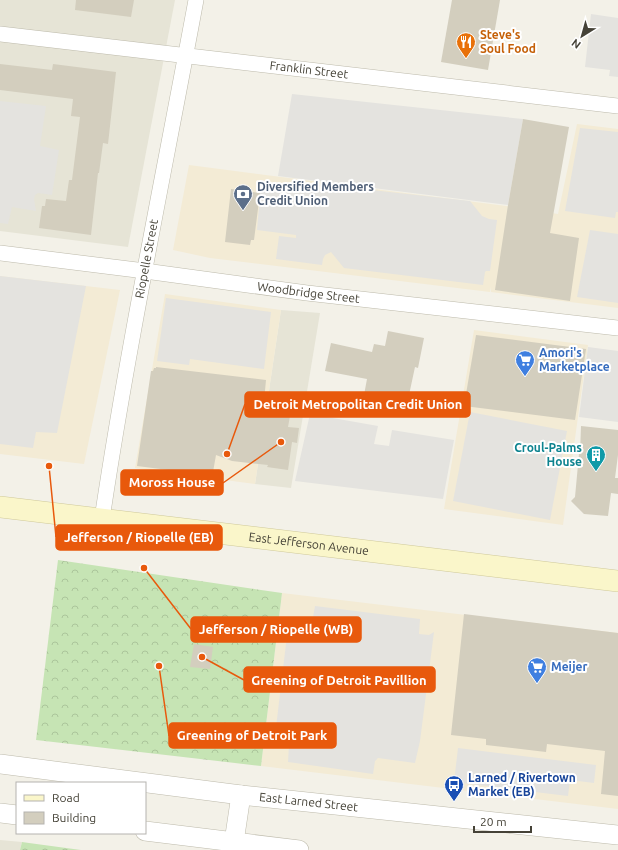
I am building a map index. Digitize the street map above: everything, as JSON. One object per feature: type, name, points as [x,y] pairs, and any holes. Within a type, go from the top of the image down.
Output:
[{"type":"main road","name":"East Jefferson Avenue","points":[[0,507],[618,581]]},
{"type":"street","name":"Riopelle Street","points":[[102,519],[145,271],[196,0]]},
{"type":"street","name":"Franklin Street","points":[[0,34],[618,106]]},
{"type":"street","name":"Woodbridge Street","points":[[0,253],[307,293],[618,328]]},
{"type":"street","name":"East Larned Street","points":[[0,764],[140,782]]},
{"type":"street","name":"East Larned Street","points":[[146,783],[241,795],[618,835]]},
{"type":"street","points":[[234,842],[241,795]]},
{"type":"street","points":[[0,813],[16,815]]},
{"type":"street","points":[[146,831],[299,850]]},
{"type":"shaded area","points":[[0,0],[175,0],[128,247],[0,231]]},
{"type":"shaded area","points":[[591,14],[618,18],[618,77],[609,76],[610,70],[585,67]]},
{"type":"shaded area","points":[[292,94],[523,119],[508,205],[278,176]]},
{"type":"shaded area","points":[[0,101],[46,106],[40,146],[59,150],[52,195],[38,193],[35,195],[34,199],[36,211],[12,207],[8,224],[0,223]]},
{"type":"shaded area","points":[[577,124],[618,129],[618,308],[491,292],[491,287],[490,292],[210,258],[173,250],[189,165],[558,214]]},
{"type":"shaded area","points":[[580,128],[618,132],[618,212],[616,212],[615,218],[565,211]]},
{"type":"shaded area","points":[[261,182],[321,190],[327,185],[470,201],[482,216],[497,220],[490,271],[485,272],[483,285],[344,268],[331,252],[325,255],[322,265],[276,259],[279,236],[296,238],[296,235],[257,230]]},
{"type":"shaded area","points":[[590,230],[618,234],[618,303],[577,297]]},
{"type":"shaded area","points":[[0,276],[120,290],[84,464],[0,454]]},
{"type":"shaded area","points":[[0,276],[86,286],[57,433],[36,432],[33,448],[0,444]]},
{"type":"shaded area","points":[[165,294],[281,310],[255,484],[135,468]]},
{"type":"shaded area","points":[[166,298],[271,312],[264,369],[190,359],[189,365],[157,361]]},
{"type":"shaded area","points":[[281,310],[320,313],[291,488],[255,484]]},
{"type":"shaded area","points":[[474,330],[588,345],[563,525],[444,509]]},
{"type":"shaded area","points":[[588,347],[618,351],[618,422],[579,417]]},
{"type":"shaded area","points":[[470,412],[567,431],[550,520],[453,501]]},
{"type":"shaded area","points":[[310,414],[378,426],[374,444],[389,446],[392,430],[454,440],[443,499],[295,481]]},
{"type":"shaded area","points":[[282,593],[618,633],[618,809],[261,766]]},
{"type":"shaded area","points":[[315,606],[420,619],[419,634],[429,635],[434,632],[420,741],[415,763],[378,758],[375,761],[373,774],[288,762],[289,745],[274,744],[289,619],[312,623]]},
{"type":"shaded area","points":[[458,748],[596,765],[594,783],[570,780],[568,796],[454,782]]},
{"type":"shaded area","points":[[0,840],[22,842],[20,850],[0,850]]},
{"type":"green space","points":[[58,560],[282,593],[261,766],[36,740]]},
{"type":"green space","points":[[22,842],[29,843],[81,850],[20,850]]},
{"type":"building","points":[[76,0],[134,0],[131,17],[75,10]]},
{"type":"building","points":[[452,0],[500,0],[488,70],[441,62]]},
{"type":"building","points":[[0,64],[52,70],[53,64],[116,72],[108,144],[103,143],[91,235],[39,228],[42,206],[45,206],[46,199],[66,201],[69,180],[72,180],[80,117],[71,116],[73,99],[0,90]]},
{"type":"building","points":[[523,119],[569,127],[550,233],[579,238],[570,301],[495,290]]},
{"type":"building","name":"Diversified Members Credit Union","points":[[231,189],[260,193],[254,240],[251,240],[250,245],[225,242]]},
{"type":"building","points":[[388,331],[424,338],[418,368],[415,367],[406,409],[375,402],[376,397],[364,395],[367,379],[325,371],[331,343],[372,352],[374,344],[385,346]]},
{"type":"building","name":"Amori's Marketplace","points":[[476,335],[586,349],[575,420],[464,406]]},
{"type":"building","points":[[156,367],[266,380],[263,412],[290,416],[288,427],[299,428],[297,443],[292,442],[288,470],[267,467],[268,465],[232,461],[216,455],[213,472],[203,470],[203,473],[200,474],[137,466],[151,371],[153,371]]},
{"type":"building","name":"Croul-Palms House","points":[[581,426],[618,430],[618,455],[615,478],[618,478],[618,494],[611,493],[608,516],[584,514],[571,501],[575,497],[580,454]]},
{"type":"building","name":"Meijer","points":[[464,614],[618,633],[618,796],[601,794],[605,751],[547,744],[546,752],[486,745],[486,739],[451,735]]},
{"type":"building","points":[[194,644],[213,647],[210,669],[190,667]]},
{"type":"place","name":"Steve's Soul Food","points":[[466,59]]},
{"type":"place","name":"Diversified Members Credit Union","points":[[243,211]]},
{"type":"place","name":"Amori's Marketplace","points":[[525,377]]},
{"type":"place","name":"Moross House","points":[[281,442]]},
{"type":"place","name":"Detroit Metropolitan Credit Union","points":[[227,454]]},
{"type":"place","name":"Jefferson / Riopelle (EB)","points":[[49,466]]},
{"type":"place","name":"Croul-Palms House","points":[[596,472]]},
{"type":"place","name":"Jefferson / Riopelle (WB)","points":[[144,568]]},
{"type":"place","name":"Greening of Detroit Pavillion","points":[[202,657]]},
{"type":"place","name":"Greening of Detroit Park","points":[[159,666]]},
{"type":"place","name":"Meijer","points":[[537,684]]},
{"type":"place","name":"Larned / Rivertown Market (EB)","points":[[454,802]]}]
